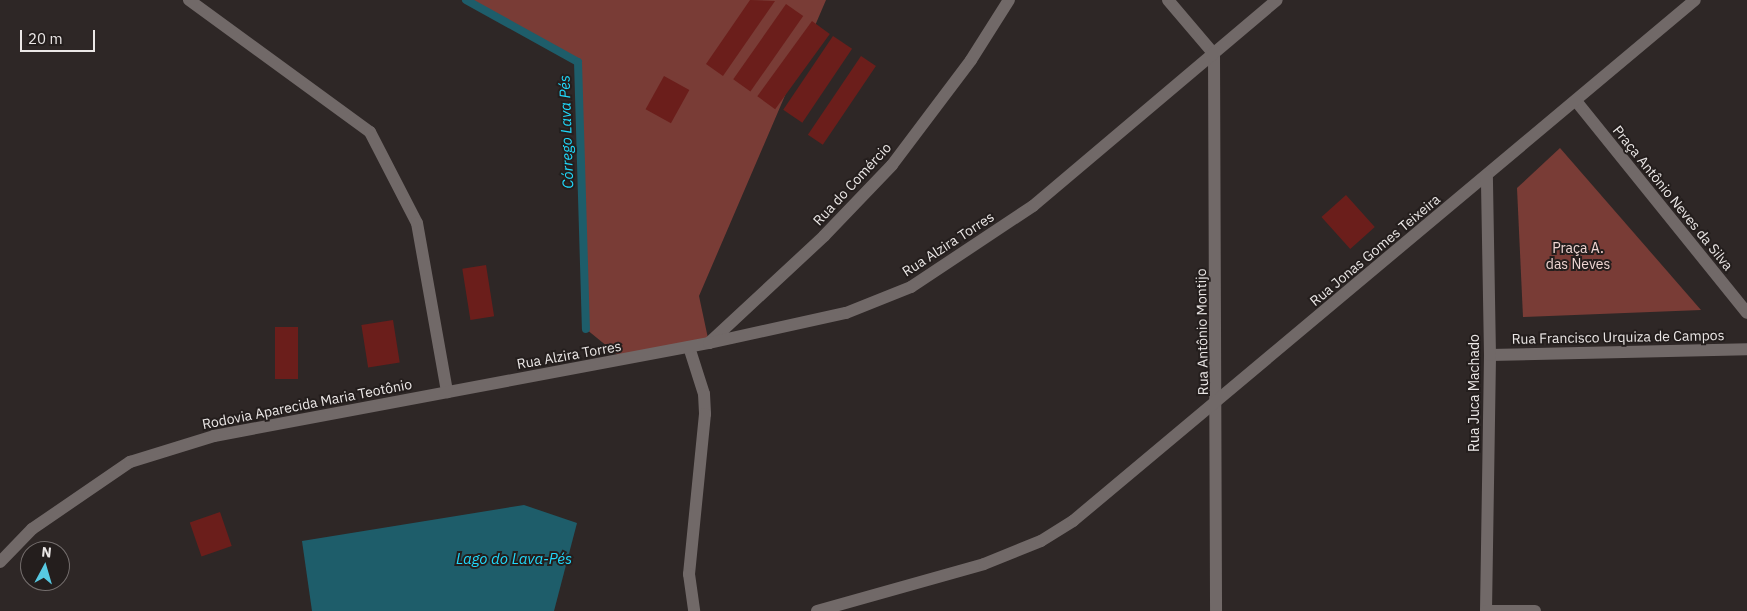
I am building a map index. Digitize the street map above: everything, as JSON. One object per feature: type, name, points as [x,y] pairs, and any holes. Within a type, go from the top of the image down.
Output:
[{"type":"street","points":[[189,0],[370,132],[416,223],[447,392]]},
{"type":"street","name":"Rua do Comércio","points":[[709,343],[824,236],[892,165],[970,60],[1009,0]]},
{"type":"street","points":[[1168,0],[1214,54]]},
{"type":"street","name":"Rua Alzira Torres","points":[[447,392],[689,347],[846,313],[911,287],[1034,206],[1277,0]]},
{"type":"street","name":"Rua Jonas Gomes Teixeira","points":[[816,611],[984,564],[1041,541],[1073,521],[1218,402],[1695,0]]},
{"type":"street","name":"Rua Antônio Montijo","points":[[1214,54],[1218,402],[1216,611]]},
{"type":"street","name":"Praça Antônio Neves da Silva","points":[[1576,101],[1747,313]]},
{"type":"street","name":"Rua Juca Machado","points":[[1486,611],[1490,354],[1487,176]]},
{"type":"street","points":[[689,347],[704,394],[705,414],[689,574],[694,611]]},
{"type":"street","name":"Rua Francisco Urquiza de Campos","points":[[1490,354],[1747,349]]},
{"type":"street","name":"Rodovia Aparecida Maria Teotônio","points":[[0,562],[32,528],[130,462],[214,436],[447,392]]},
{"type":"street","points":[[1486,611],[1535,611]]},
{"type":"green space","points":[[466,0],[826,0],[699,296],[709,343],[624,360],[586,329],[578,62]]},
{"type":"green space","name":"Praça A. das Neves","points":[[1560,148],[1701,310],[1523,317],[1517,188]]},
{"type":"water","name":"Lago do Lava-Pés","points":[[524,505],[577,523],[554,611],[312,611],[302,541]]},
{"type":"building","points":[[750,0],[775,1],[723,76],[706,64]]},
{"type":"building","points":[[786,4],[803,16],[750,91],[733,79]]},
{"type":"building","points":[[812,21],[830,34],[775,109],[757,96]]},
{"type":"building","points":[[833,36],[852,49],[802,123],[783,110]]},
{"type":"building","points":[[861,56],[876,66],[823,145],[808,135]]},
{"type":"building","points":[[664,76],[689,90],[671,123],[646,109]]},
{"type":"building","points":[[1346,195],[1375,227],[1350,249],[1321,217]]},
{"type":"building","points":[[486,265],[494,316],[470,320],[462,269]]},
{"type":"building","points":[[393,320],[400,362],[368,367],[361,325]]},
{"type":"building","points":[[275,327],[298,327],[298,379],[275,379]]},
{"type":"building","points":[[220,512],[232,546],[201,556],[190,522]]},
{"type":"waterway","name":"Córrego Lava Pés","points":[[466,0],[578,62],[586,329]]}]
